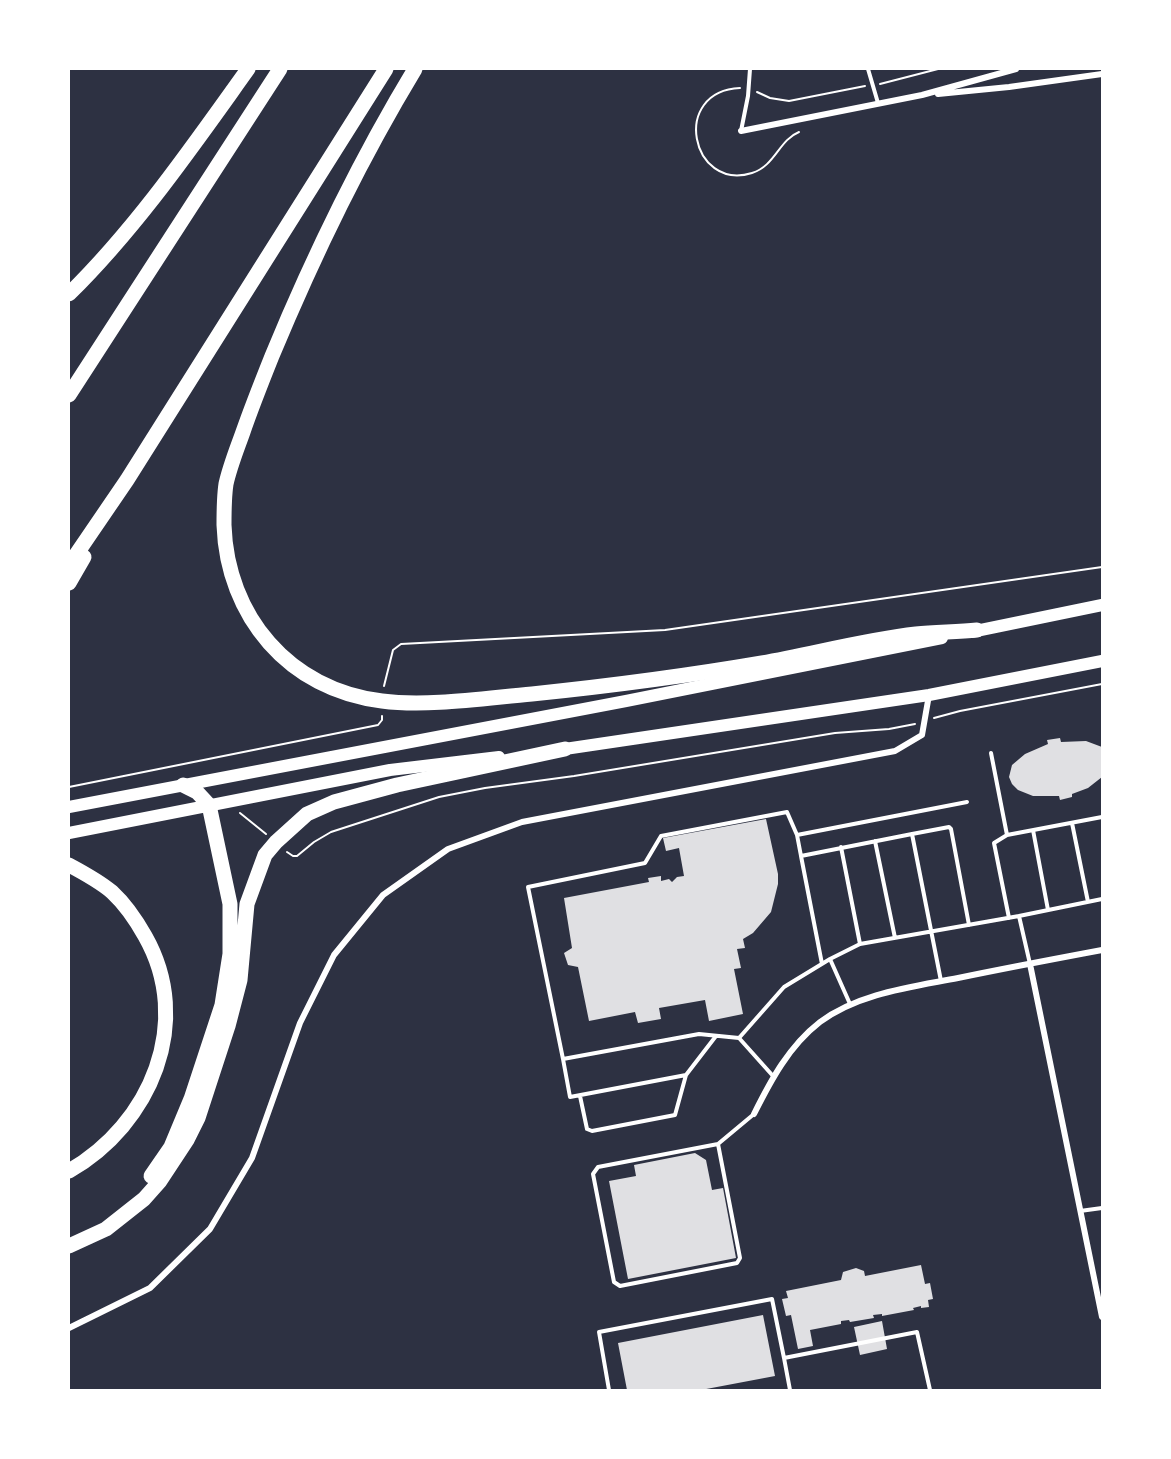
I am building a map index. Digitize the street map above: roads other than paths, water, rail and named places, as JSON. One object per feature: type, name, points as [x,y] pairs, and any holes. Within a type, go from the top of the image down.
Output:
[{"type":"highway","points":[[69,294],[101,262],[175,170],[248,69]]},
{"type":"highway","points":[[69,395],[280,69]]},
{"type":"highway","points":[[69,565],[127,480],[386,69]]},
{"type":"highway","points":[[415,69],[369,148],[288,316],[259,386],[226,484],[225,545],[229,570],[239,598],[251,621],[269,644],[291,664],[321,682],[343,691],[382,701],[459,700],[632,682],[759,663],[915,634],[977,630]]},
{"type":"highway","points":[[69,583],[127,480]]},
{"type":"highway","points":[[69,1245],[106,1229],[144,1199],[165,1174],[191,1132],[198,1118],[228,1026],[240,980],[247,904],[265,855],[276,842],[307,814],[353,796],[565,750]]},
{"type":"highway","points":[[69,1245],[104,1222],[142,1189],[171,1147],[191,1100],[222,1005],[230,954],[230,904],[209,805],[197,792],[183,785]]},
{"type":"highway","points":[[69,866],[91,877],[112,893],[127,908],[142,929],[154,952],[162,976],[166,1009],[162,1050],[152,1078],[138,1106],[100,1150],[69,1171]]},
{"type":"main road","points":[[69,807],[591,708],[1102,605]]},
{"type":"main road","points":[[69,833],[390,770],[565,750],[929,695],[1102,661]]},
{"type":"street","points":[[741,131],[922,95],[1016,69]]},
{"type":"street","points":[[922,95],[1009,87],[1102,74]]},
{"type":"street","points":[[69,1328],[150,1288],[210,1229],[252,1158],[300,1023],[334,955],[383,895],[448,849],[522,822],[894,751],[922,735],[929,695]]},
{"type":"street","points":[[753,1114],[773,1076],[795,1045],[820,1022],[850,1004],[942,981],[1102,950]]},
{"type":"street","points":[[1030,964],[1102,1317]]},
{"type":"lane","points":[[741,131],[748,96],[750,69]]},
{"type":"lane","points":[[868,69],[879,104]]},
{"type":"lane","points":[[991,753],[1006,836]]},
{"type":"lane","points":[[797,835],[967,802]]},
{"type":"lane","points":[[686,1075],[570,1097],[528,887],[645,863],[661,836],[787,812],[797,835],[822,963]]},
{"type":"lane","points":[[1009,918],[994,843],[1006,836],[1102,817]]},
{"type":"lane","points":[[1072,823],[1088,902]]},
{"type":"lane","points":[[801,856],[949,827],[969,925]]},
{"type":"lane","points":[[1033,830],[1048,910]]},
{"type":"lane","points":[[912,834],[942,981]]},
{"type":"lane","points":[[876,841],[895,938]]},
{"type":"lane","points":[[841,847],[860,944]]},
{"type":"lane","points":[[739,1038],[784,987],[822,963],[860,944],[1102,899]]},
{"type":"lane","points":[[1019,916],[1030,964]]},
{"type":"lane","points":[[830,959],[850,1004]]},
{"type":"lane","points":[[563,1059],[699,1034],[739,1038],[773,1076]]},
{"type":"lane","points":[[580,1096],[587,1129],[592,1131],[675,1115],[686,1075],[716,1036]]},
{"type":"lane","points":[[718,1144],[740,1258],[737,1263],[620,1286],[614,1282],[593,1174],[598,1167],[718,1144],[753,1114]]},
{"type":"lane","points":[[1080,1211],[1102,1208]]},
{"type":"lane","points":[[609,1390],[599,1332],[772,1299],[790,1390]]},
{"type":"lane","points":[[784,1358],[917,1332],[930,1390]]}]
